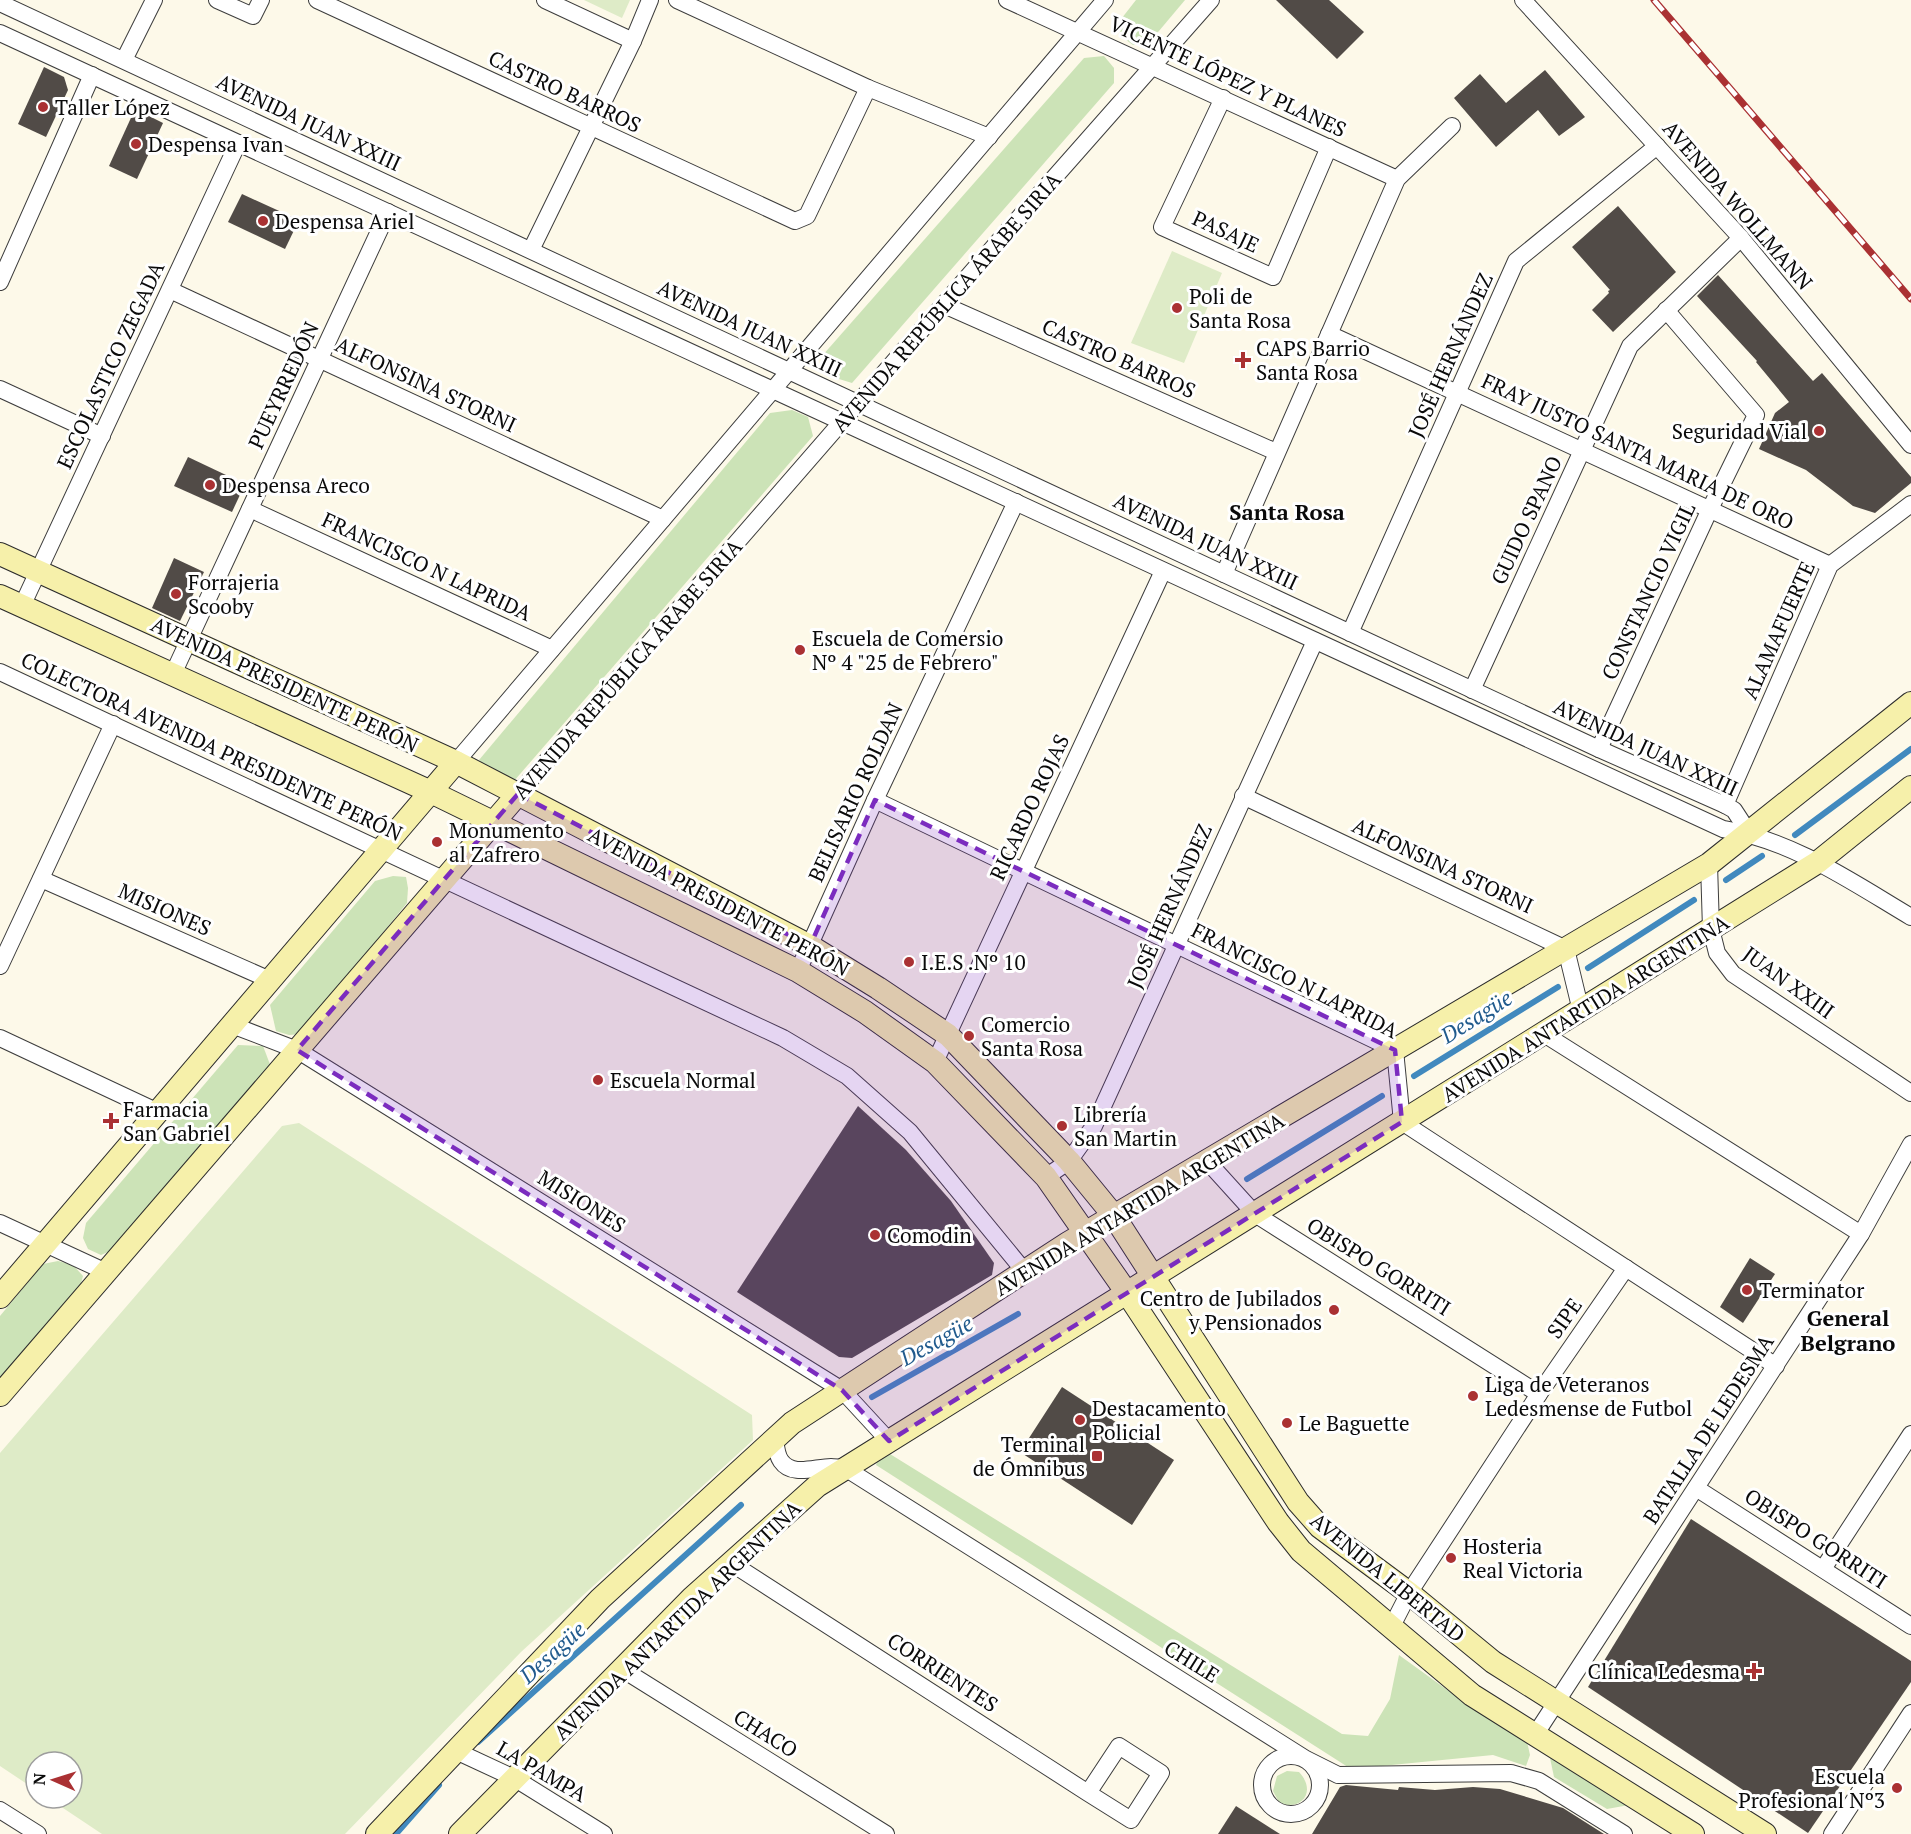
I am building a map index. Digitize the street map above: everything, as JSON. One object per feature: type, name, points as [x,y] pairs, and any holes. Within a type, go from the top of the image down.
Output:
[{"type":"main road","name":"AVENIDA PRESIDENTE PERÓN","points":[[0,554],[456,762],[810,946],[948,1035],[1069,1161],[1114,1216]]},
{"type":"main road","name":"AVENIDA PRESIDENTE PERÓN","points":[[0,596],[431,792],[798,971],[865,1012],[935,1062],[1046,1177],[1086,1233]]},
{"type":"main road","name":"AVENIDA ANTARTIDA ARGENTINA","points":[[377,1834],[600,1599],[792,1423],[1086,1233],[1709,864],[1911,703]]},
{"type":"main road","points":[[0,1297],[456,762]]},
{"type":"main road","name":"AVENIDA ANTARTIDA ARGENTINA","points":[[460,1834],[692,1598],[817,1486],[1818,862],[1911,787]]},
{"type":"main road","name":"AVENIDA REPÚBLICA ÁRABE SIRIA","points":[[0,1395],[518,794]]},
{"type":"main road","name":"AVENIDA LIBERTAD","points":[[1114,1216],[1298,1502],[1320,1527],[1409,1593],[1493,1662],[1765,1834]]},
{"type":"main road","name":"AVENIDA LIBERTAD","points":[[1086,1233],[1278,1522],[1301,1551],[1472,1695],[1693,1834]]},
{"type":"street","points":[[124,60],[154,0]]},
{"type":"street","points":[[217,0],[253,16],[261,0]]},
{"type":"street","name":"CASTRO BARROS","points":[[317,0],[795,221],[807,216],[868,88]]},
{"type":"street","points":[[545,0],[633,40]]},
{"type":"street","points":[[531,250],[651,0]]},
{"type":"street","points":[[677,0],[868,88],[989,137]]},
{"type":"street","name":"VICENTE LÓPEZ Y PLANES","points":[[1007,0],[1397,178]]},
{"type":"street","points":[[456,762],[1106,0]]},
{"type":"street","name":"AVENIDA REPÚBLICA ÁRABE SIRIA","points":[[518,794],[1211,0]]},
{"type":"street","name":"AVENIDA WOLLMANN","points":[[1523,0],[1741,238],[1911,445]]},
{"type":"street","name":"AVENIDA JUAN XXIII","points":[[0,3],[1472,690],[1725,805],[1734,810],[1749,833]]},
{"type":"street","name":"AVENIDA JUAN XXIII","points":[[0,33],[1723,829],[1749,833]]},
{"type":"street","points":[[0,282],[93,75]]},
{"type":"street","name":"PASAJE","points":[[1223,98],[1162,227],[1273,277],[1329,147]]},
{"type":"street","points":[[1224,574],[1397,178],[1452,126]]},
{"type":"street","name":"ESCOLASTICO ZEGADA","points":[[22,606],[238,143]]},
{"type":"street","name":"JOSÉ HERNÁNDEZ","points":[[1350,633],[1516,261],[1657,146]]},
{"type":"street","name":"PUEYRREDÓN","points":[[173,674],[388,212]]},
{"type":"street","name":"GUIDO SPANO","points":[[1472,690],[1630,346],[1741,238]]},
{"type":"street","name":"ALFONSINA STORNI","points":[[170,290],[663,519]]},
{"type":"street","name":"CASTRO BARROS","points":[[944,304],[1276,452]]},
{"type":"street","name":"CONSTANCIO VIGIL","points":[[1599,749],[1756,415],[1666,310]]},
{"type":"street","name":"FRAY JUSTO SANTA MARIA DE ORO","points":[[1329,334],[1830,565]]},
{"type":"street","points":[[0,389],[102,436]]},
{"type":"street","name":"BELISARIO ROLDAN","points":[[798,971],[875,800],[1016,502]]},
{"type":"street","name":"ALAMAFUERTE","points":[[1725,805],[1830,565],[1911,504]]},
{"type":"street","name":"FRANCISCO N LAPRIDA","points":[[250,509],[552,650]]},
{"type":"street","name":"RICARDO ROJAS","points":[[935,1062],[1163,571]]},
{"type":"street","name":"JOSÉ HERNÁNDEZ","points":[[1046,1177],[1069,1161],[1094,1126],[1315,641]]},
{"type":"street","name":"COLECTORA AVENIDA PRESIDENTE PERÓN","points":[[0,672],[783,1038],[847,1076],[910,1132],[1024,1272]]},
{"type":"street","points":[[0,966],[113,724]]},
{"type":"street","name":"ALFONSINA STORNI","points":[[1243,796],[1566,949]]},
{"type":"street","name":"FRANCISCO N LAPRIDA","points":[[875,800],[1395,1050],[1402,1122]]},
{"type":"street","points":[[1749,833],[1818,862],[1911,917]]},
{"type":"street","name":"JUAN XXIII","points":[[1709,864],[1711,929],[1717,953],[1733,974],[1911,1093]]},
{"type":"street","name":"MISIONES","points":[[41,879],[270,980]]},
{"type":"street","points":[[1566,949],[1581,1011]]},
{"type":"street","name":"MISIONES","points":[[232,1025],[297,1050],[842,1390],[889,1441]]},
{"type":"street","points":[[1544,1034],[1861,1234]]},
{"type":"street","points":[[0,1038],[158,1112]]},
{"type":"street","points":[[1402,1122],[1776,1366]]},
{"type":"street","name":"BATALLA DE LEDESMA","points":[[1535,1735],[1861,1234],[1911,1144]]},
{"type":"street","name":"OBISPO GORRITI","points":[[1208,1161],[1255,1214],[1539,1394]]},
{"type":"street","points":[[0,1223],[106,1272]]},
{"type":"street","name":"SIPE","points":[[1391,1628],[1409,1593],[1539,1394],[1626,1268]]},
{"type":"street","points":[[1823,1569],[1911,1434]]},
{"type":"street","points":[[775,1438],[777,1453],[782,1462],[796,1470],[845,1468]]},
{"type":"street","name":"CHILE","points":[[845,1468],[1306,1759],[1338,1775],[1511,1773],[1539,1781],[1624,1834]]},
{"type":"street","name":"OBISPO GORRITI","points":[[1696,1488],[1911,1626]]},
{"type":"street","name":"CORRIENTES","points":[[731,1563],[1088,1793],[1131,1820],[1161,1773],[1119,1746],[1088,1793]]},
{"type":"street","name":"CHACO","points":[[622,1670],[886,1834]]},
{"type":"street","points":[[1832,1834],[1911,1713]]},
{"type":"street","name":"LA PAMPA","points":[[456,1751],[514,1778],[604,1834]]},
{"type":"street","points":[[0,1810],[38,1834]]},
{"type":"highlighted area","points":[[518,794],[810,946],[875,800],[1395,1050],[1402,1122],[889,1441],[842,1390],[297,1050]]},
{"type":"green space","points":[[584,0],[630,0],[622,18]]},
{"type":"green space","points":[[1136,0],[1185,0],[1148,44],[1133,45],[1122,37],[1118,23]]},
{"type":"green space","points":[[1104,56],[1114,68],[1114,83],[852,383],[826,375],[822,356],[1084,58]]},
{"type":"green space","name":"Poli de Santa Rosa","points":[[1172,251],[1222,273],[1184,363],[1131,343]]},
{"type":"green space","points":[[792,410],[808,417],[813,436],[514,781],[496,776],[479,760],[770,413]]},
{"type":"green space","points":[[393,876],[406,877],[407,903],[301,1034],[289,1035],[276,1031],[270,1005],[375,881]]},
{"type":"green space","points":[[238,1045],[263,1046],[271,1067],[117,1248],[101,1255],[88,1249],[83,1238],[86,1223]]},
{"type":"green space","points":[[299,1123],[752,1415],[753,1440],[521,1652],[345,1834],[102,1834],[66,1810],[84,1810],[84,1750],[24,1750],[24,1782],[0,1766],[0,1453],[282,1126]]},
{"type":"green space","points":[[58,1261],[73,1265],[83,1276],[79,1291],[0,1385],[0,1316],[43,1264]]},
{"type":"green space","points":[[890,1454],[1342,1734],[1368,1736],[1390,1699],[1399,1655],[1457,1697],[1526,1737],[1530,1755],[1526,1766],[1493,1755],[1351,1769],[876,1465],[879,1456]]},
{"type":"green space","points":[[1550,1758],[1629,1805],[1607,1809],[1554,1777]]},
{"type":"green space","points":[[1287,1771],[1299,1772],[1307,1785],[1305,1797],[1295,1804],[1288,1805],[1280,1804],[1273,1791],[1277,1776]]},
{"type":"building","points":[[1276,0],[1329,0],[1364,32],[1337,59]]},
{"type":"building","name":"Taller López","points":[[44,67],[64,77],[68,90],[46,137],[18,124]]},
{"type":"building","points":[[1545,70],[1585,117],[1559,136],[1538,110],[1496,147],[1454,98],[1480,74],[1506,103]]},
{"type":"building","name":"Despensa Ivan","points":[[135,109],[163,123],[137,179],[109,166]]},
{"type":"building","name":"Despensa Ariel","points":[[242,194],[299,220],[285,249],[228,222]]},
{"type":"building","points":[[1618,206],[1676,272],[1613,332],[1592,310],[1610,290],[1572,247]]},
{"type":"building","name":"Seguridad Vial","points":[[1718,275],[1813,381],[1822,373],[1911,477],[1911,483],[1875,513],[1853,506],[1806,470],[1759,449],[1775,413],[1789,402],[1757,361],[1697,296]]},
{"type":"building","name":"Despensa Areco","points":[[188,457],[245,484],[232,512],[174,486]]},
{"type":"building","name":"Forrajeria Scooby","points":[[174,558],[204,572],[180,621],[152,608]]},
{"type":"building","name":"Comodin","points":[[858,1106],[906,1150],[951,1201],[994,1263],[992,1275],[852,1358],[839,1357],[737,1292]]},
{"type":"building","name":"Terminator","points":[[1750,1258],[1775,1274],[1743,1323],[1720,1307]]},
{"type":"building","name":"Terminal de Ómnibus","points":[[1062,1387],[1174,1460],[1132,1525],[1020,1452]]},
{"type":"building","name":"Clínica Ledesma","points":[[1691,1519],[1911,1661],[1911,1682],[1808,1833],[1588,1687]]},
{"type":"building","points":[[1346,1785],[1398,1790],[1399,1787],[1435,1790],[1473,1787],[1500,1789],[1563,1808],[1604,1834],[1312,1834],[1340,1787]]},
{"type":"building","points":[[1236,1806],[1280,1834],[1218,1834]]},
{"type":"waterway","name":"Desagüe","points":[[1795,835],[1911,749]]},
{"type":"waterway","name":"Desagüe","points":[[1726,880],[1762,856]]},
{"type":"waterway","name":"Desagüe","points":[[1588,968],[1694,900]]},
{"type":"waterway","name":"Desagüe","points":[[1414,1076],[1558,987]]},
{"type":"waterway","name":"Desagüe","points":[[1247,1179],[1382,1096]]},
{"type":"waterway","name":"Desagüe","points":[[872,1397],[1018,1314]]},
{"type":"waterway","name":"Desagüe","points":[[478,1742],[741,1505]]},
{"type":"waterway","name":"Desagüe","points":[[396,1834],[439,1785]]},
{"type":"railway","points":[[1654,0],[1911,299]]},
{"type":"place","name":"Taller López","points":[[43,107]]},
{"type":"place","name":"Despensa Ivan","points":[[136,144]]},
{"type":"place","name":"Despensa Ariel","points":[[263,221]]},
{"type":"place","name":"Poli de Santa Rosa","points":[[1177,308]]},
{"type":"place","name":"CAPS Barrio Santa Rosa","points":[[1243,360]]},
{"type":"place","name":"Seguridad Vial","points":[[1819,431]]},
{"type":"place","name":"Despensa Areco","points":[[210,485]]},
{"type":"place","name":"Forrajeria Scooby","points":[[176,594]]},
{"type":"place","name":"Escuela de Comersio Nº 4 \"25 de Febrero\"","points":[[800,650]]},
{"type":"place","name":"Monumento al Zafrero","points":[[437,842]]},
{"type":"place","name":"I.E.S .Nº 10","points":[[909,962]]},
{"type":"place","name":"Comercio Santa Rosa","points":[[969,1036]]},
{"type":"place","name":"Escuela Normal","points":[[598,1080]]},
{"type":"place","name":"Farmacia San Gabriel","points":[[111,1121]]},
{"type":"place","name":"Librería San Martin","points":[[1062,1126]]},
{"type":"place","name":"Comodin","points":[[875,1235]]},
{"type":"place","name":"Terminator","points":[[1747,1290]]},
{"type":"place","name":"Centro de Jubilados y Pensionados","points":[[1334,1310]]},
{"type":"place","name":"Liga de Veteranos Ledesmense de Futbol","points":[[1473,1396]]},
{"type":"place","name":"Destacamento Policial","points":[[1080,1420]]},
{"type":"place","name":"Le Baguette","points":[[1287,1423]]},
{"type":"place","name":"Terminal de Ómnibus","points":[[1097,1456]]},
{"type":"place","name":"Hosteria Real Victoria","points":[[1451,1558]]},
{"type":"place","name":"Clínica Ledesma","points":[[1754,1671]]},
{"type":"place","name":"Escuela Profesional Nº3","points":[[1897,1788]]},
{"type":"district","name":"Santa Rosa","points":[[1287,511]]},
{"type":"district","name":"General Belgrano","points":[[1848,1330]]}]
